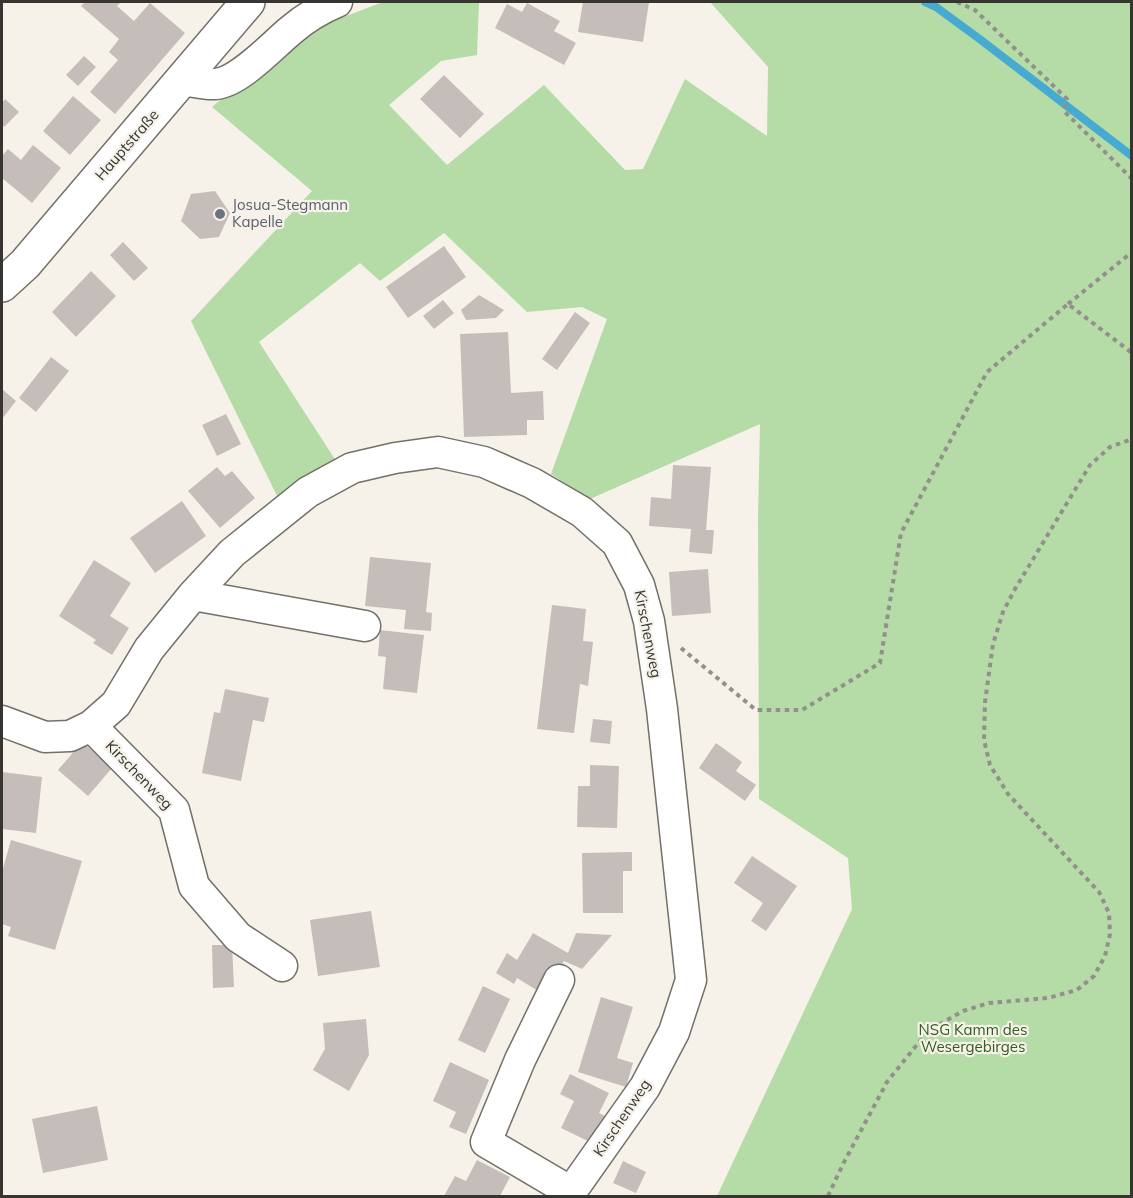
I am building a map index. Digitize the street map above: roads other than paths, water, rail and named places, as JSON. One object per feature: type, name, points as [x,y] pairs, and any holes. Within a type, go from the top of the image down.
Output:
[{"type":"main road","name":"Hauptstraße","points":[[2,285],[25,264],[248,2]]},
{"type":"street","points":[[183,80],[216,84],[230,79],[255,62],[291,30],[326,4]]},
{"type":"street","name":"Kirschenweg","points":[[2,721],[45,737],[70,736],[91,726],[116,704],[149,649],[193,595],[232,553],[308,492],[352,468],[395,458],[438,452],[484,462],[532,483],[582,512],[617,543],[639,585],[648,621],[662,709],[691,980],[674,1032],[645,1086],[568,1194],[486,1142],[520,1060],[559,980]]},
{"type":"street","points":[[193,595],[365,626]]},
{"type":"street","name":"Kirschenweg","points":[[91,726],[174,810],[194,886],[238,937],[282,966]]},
{"type":"waterway","points":[[925,2],[936,7],[981,40],[1132,156]]},
{"type":"place","name":"Josua-Stegmann Kapelle","points":[[220,214]]},
{"type":"park label","name":"NSG Kamm des Wesergebirges","points":[[973,1038]]}]
